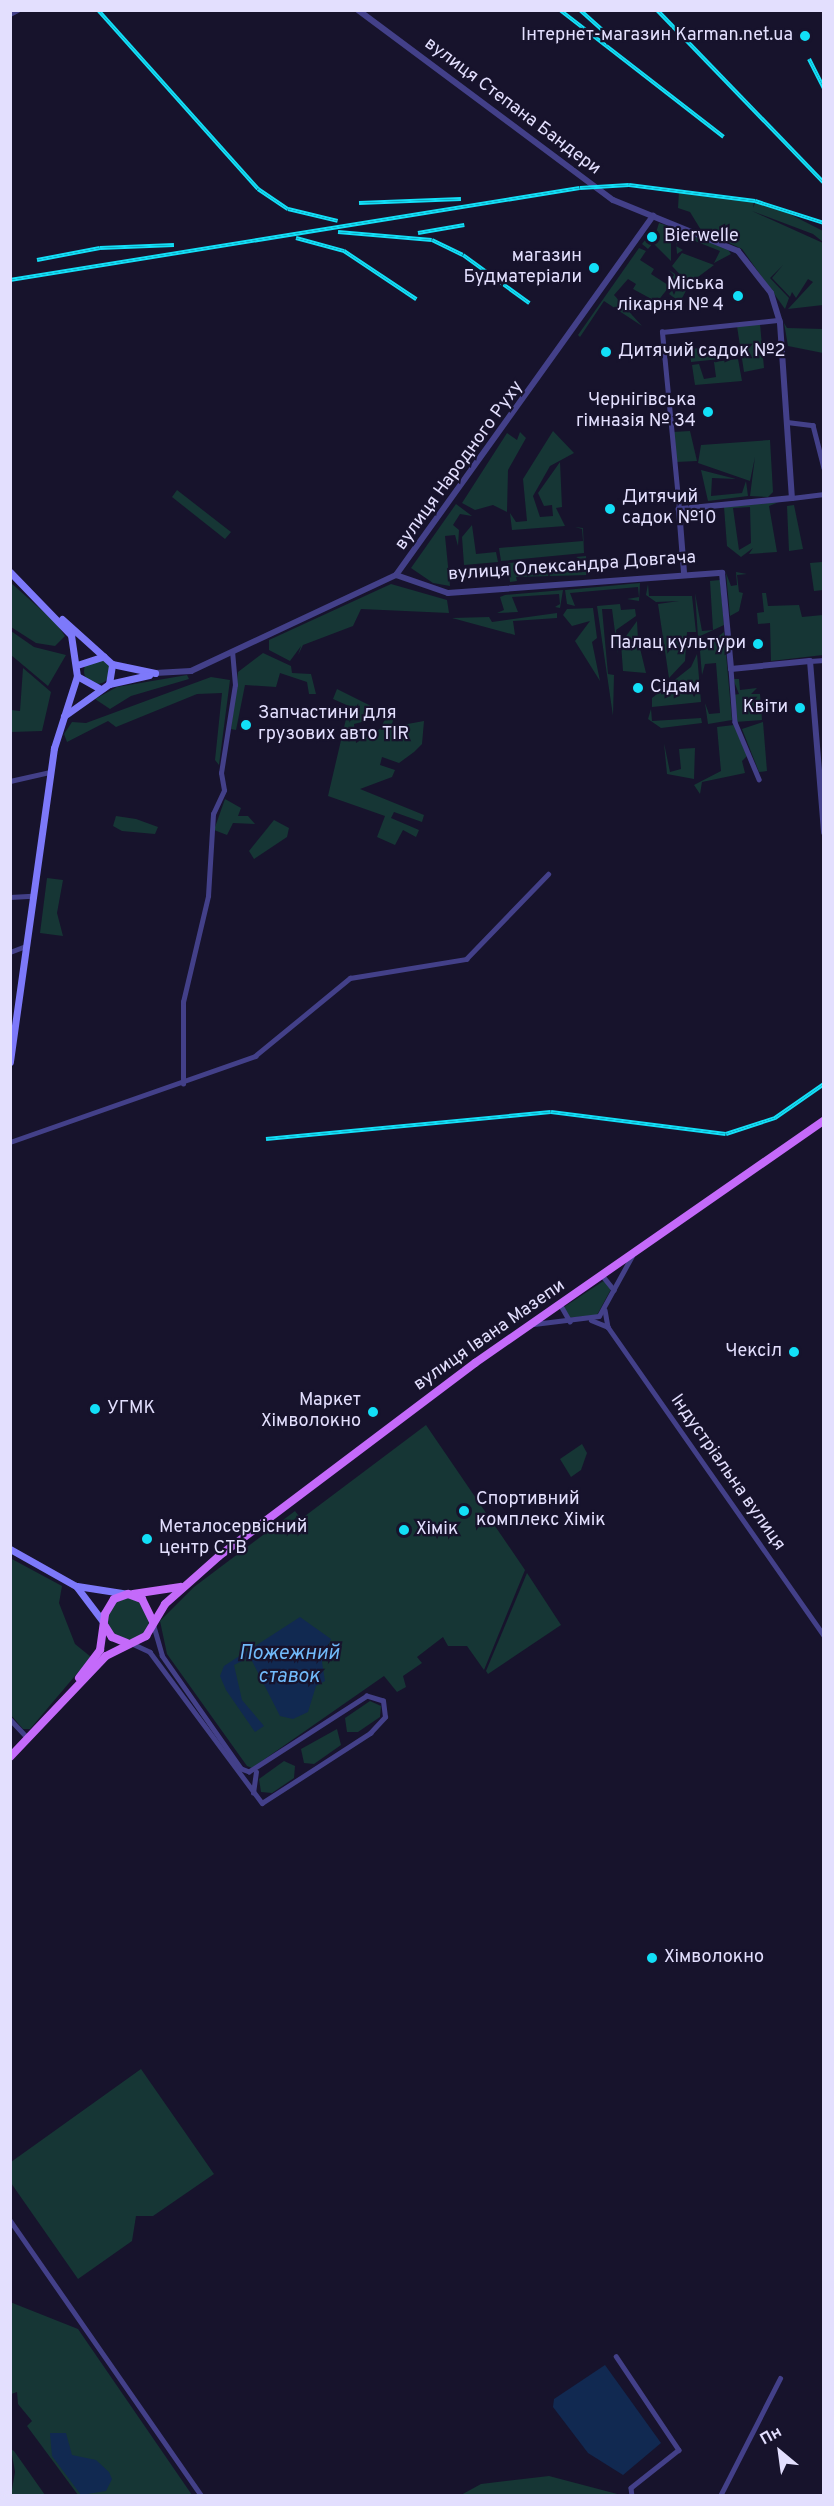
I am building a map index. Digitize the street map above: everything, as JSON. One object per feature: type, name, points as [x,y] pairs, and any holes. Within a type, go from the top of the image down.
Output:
[{"type":"main road","points":[[10,572],[112,664],[155,674]]},
{"type":"main road","points":[[10,1062],[50,772],[77,676],[71,635],[57,615]]},
{"type":"main road","points":[[77,665],[104,657]]},
{"type":"main road","points":[[109,684],[112,664]]},
{"type":"main road","points":[[64,716],[100,688],[155,674]]},
{"type":"main road","points":[[77,676],[100,688]]},
{"type":"main road","name":"вулиця Івана Мазепи","points":[[153,1623],[182,1586],[531,1324],[824,1120]]},
{"type":"main road","points":[[10,1549],[75,1586],[128,1594],[146,1601],[153,1623],[146,1636],[106,1656],[10,1758]]},
{"type":"main road","points":[[75,1586],[117,1640],[131,1643]]},
{"type":"main road","name":"вулиця Івана Мазепи","points":[[128,1594],[182,1586]]},
{"type":"main road","points":[[66,1696],[100,1650],[110,1603],[128,1594]]},
{"type":"street","points":[[10,14],[18,10]]},
{"type":"street","name":"вулиця Степана Бандери","points":[[358,10],[613,200],[738,251],[771,293],[779,320],[792,498]]},
{"type":"street","name":"вулиця Народного Руху","points":[[155,674],[191,671],[396,575],[455,500],[653,216]]},
{"type":"street","points":[[684,573],[662,332],[779,320]]},
{"type":"street","points":[[788,422],[813,425],[824,468]]},
{"type":"street","points":[[679,509],[824,494]]},
{"type":"street","name":"вулиця Олександра Довгача","points":[[396,575],[448,593],[684,573],[722,573],[735,722],[759,779]]},
{"type":"street","points":[[183,1084],[183,1002],[208,896],[213,814],[224,790],[221,773],[235,685],[232,653]]},
{"type":"street","points":[[730,669],[824,660]]},
{"type":"street","points":[[810,661],[824,832]]},
{"type":"street","points":[[10,781],[50,772]]},
{"type":"street","points":[[10,1142],[183,1084],[255,1056],[350,978],[466,959],[548,874]]},
{"type":"street","points":[[10,897],[32,896]]},
{"type":"street","points":[[10,952],[26,946]]},
{"type":"street","points":[[591,1320],[604,1310],[634,1253]]},
{"type":"street","points":[[602,1275],[614,1290]]},
{"type":"street","points":[[560,1304],[563,1316],[572,1322]]},
{"type":"street","name":"Індустріальна вулиця","points":[[604,1310],[608,1327],[824,1635]]},
{"type":"street","points":[[531,1324],[591,1320],[608,1327]]},
{"type":"street","points":[[131,1643],[150,1652],[262,1803],[274,1799],[377,1728],[386,1705],[375,1696],[366,1697],[256,1772],[241,1769],[162,1656],[153,1623]]},
{"type":"street","points":[[12,1722],[28,1738]]},
{"type":"street","points":[[253,1793],[256,1772]]},
{"type":"street","points":[[10,2220],[202,2496]]},
{"type":"street","points":[[616,2356],[679,2450],[631,2488],[632,2496]]},
{"type":"street","points":[[720,2496],[780,2378]]},
{"type":"green space","points":[[679,191],[754,201],[753,208],[755,203],[772,205],[823,231],[823,242],[813,234],[752,211],[823,243],[823,305],[788,309],[813,282],[808,279],[796,298],[792,292],[790,297],[772,278],[783,265],[770,278],[789,298],[785,309],[742,249],[701,230],[690,212],[678,208]]},
{"type":"green space","points":[[659,223],[671,227],[671,261],[653,243],[648,249],[642,244],[648,236],[654,239]]},
{"type":"green space","points":[[675,228],[727,248],[731,254],[714,263],[720,251],[680,235],[676,245]]},
{"type":"green space","points":[[676,246],[683,250],[677,254]]},
{"type":"green space","points":[[639,248],[646,251],[640,260],[654,269],[651,274],[668,285],[674,275],[669,270],[675,274],[676,278],[657,302],[633,289],[636,284],[628,279],[614,295],[642,326],[604,301],[580,337],[578,335]]},
{"type":"green space","points":[[682,253],[714,265],[690,283],[680,302],[669,294],[675,286],[683,292],[688,283],[672,266]]},
{"type":"green space","points":[[784,323],[787,328],[823,329],[823,353],[788,346]]},
{"type":"green space","points":[[760,324],[764,368],[744,372],[737,326]]},
{"type":"green space","points":[[724,346],[720,359],[691,362],[690,349]]},
{"type":"green space","points":[[738,359],[742,381],[695,385],[692,365],[699,364],[704,379],[716,377],[714,362]]},
{"type":"green space","points":[[553,431],[574,453],[550,466],[533,496],[540,517],[553,516],[552,505],[544,506],[538,493],[560,462],[562,507],[556,508],[565,526],[512,530],[510,513],[516,522],[527,521],[523,479]]},
{"type":"green space","points":[[690,431],[697,461],[676,462],[673,432]]},
{"type":"green space","points":[[520,432],[526,438],[508,470],[507,512],[493,505],[475,510],[462,503],[507,433],[517,440]]},
{"type":"green space","points":[[770,440],[773,492],[768,497],[750,496],[755,457],[750,481],[698,463],[701,445]]},
{"type":"green space","points":[[701,470],[736,479],[712,478],[711,496],[742,493],[746,481],[748,496],[708,501]]},
{"type":"green space","points":[[177,490],[231,532],[225,539],[172,497]]},
{"type":"green space","points":[[779,502],[769,506],[777,552],[749,554],[753,548],[741,557],[727,546],[724,507]],"holes":[[[750,507],[751,543],[739,550],[733,508]]]},
{"type":"green space","points":[[456,504],[472,516],[460,514],[453,525],[459,530],[458,546],[455,535],[445,536],[450,586],[433,583],[411,568]]},
{"type":"green space","points":[[794,505],[803,549],[789,551],[787,506]]},
{"type":"green space","points":[[472,525],[476,554],[496,552],[498,562],[464,565],[462,537]]},
{"type":"green space","points":[[575,527],[583,528],[584,553],[501,561],[499,548],[583,541],[582,529]]},
{"type":"green space","points":[[586,556],[587,575],[516,577],[517,581],[510,582],[508,563],[523,562],[517,565],[518,576],[583,570],[582,560],[576,557]]},
{"type":"green space","points":[[822,562],[823,590],[814,591],[810,563]]},
{"type":"green space","points":[[736,572],[747,574],[737,575],[739,592],[743,593],[739,611],[730,616],[726,573],[731,586],[737,585]]},
{"type":"green space","points":[[720,580],[724,625],[698,637],[695,593],[702,631],[713,630],[710,581]]},
{"type":"green space","points":[[10,582],[55,622],[65,636],[55,646],[36,643],[11,627]]},
{"type":"green space","points":[[640,583],[639,601],[627,599],[639,597],[638,587],[570,593],[575,606],[567,604],[565,590]]},
{"type":"green space","points":[[391,584],[447,600],[449,613],[361,609],[353,626],[303,645],[298,655],[301,646],[290,661],[269,650],[269,640]]},
{"type":"green space","points":[[648,584],[649,596],[692,596],[696,632],[687,632],[685,661],[669,678],[658,604],[679,601],[656,602],[646,595]]},
{"type":"green space","points":[[563,590],[560,608],[555,607],[560,604],[559,594],[512,597],[518,612],[497,613],[504,610],[500,597],[505,595]]},
{"type":"green space","points":[[762,593],[766,593],[768,606],[799,605],[802,617],[823,615],[823,655],[771,661],[770,623],[758,624],[757,613],[764,612]]},
{"type":"green space","points":[[620,604],[621,610],[635,609],[636,616],[616,630],[618,655],[612,609],[602,609],[608,674],[614,675],[613,716],[597,606]]},
{"type":"green space","points":[[593,608],[597,638],[592,642],[600,681],[575,641],[590,621],[572,626],[563,615],[567,609]]},
{"type":"green space","points":[[557,613],[557,618],[513,621],[515,635],[452,618],[489,617],[492,622]]},
{"type":"green space","points":[[637,621],[638,640],[646,673],[623,671],[621,643]]},
{"type":"green space","points":[[11,631],[34,647],[66,655],[48,686],[11,655]]},
{"type":"green space","points":[[724,632],[732,720],[708,724],[705,703],[709,714],[720,713],[716,663],[705,664],[702,675],[700,651]]},
{"type":"green space","points":[[263,653],[291,666],[292,673],[311,674],[316,694],[309,694],[307,682],[280,673],[276,687],[245,685],[236,730],[231,729],[238,672]]},
{"type":"green space","points":[[697,654],[701,702],[652,707],[652,698],[691,667]]},
{"type":"green space","points":[[97,658],[106,662],[110,671],[106,680],[97,684],[88,680],[84,671],[88,662]]},
{"type":"green space","points":[[23,668],[51,692],[42,731],[11,732],[11,710],[20,711]]},
{"type":"green space","points":[[187,675],[189,679],[131,696],[110,709],[95,699],[117,687]]},
{"type":"green space","points":[[211,677],[230,680],[219,765],[215,760],[222,693],[197,694],[116,727],[108,721],[67,742],[64,734],[72,722],[86,723]]},
{"type":"green space","points":[[733,679],[739,679],[740,690],[757,688],[751,694],[760,694],[762,720],[735,722],[733,695],[739,694]]},
{"type":"green space","points":[[337,689],[371,706],[362,722],[354,724],[356,743],[380,729],[391,708],[396,711],[391,727],[424,721],[422,744],[414,752],[399,763],[382,757],[380,765],[395,770],[392,777],[360,789],[424,815],[422,822],[394,812],[391,818],[419,830],[416,837],[403,830],[395,845],[377,837],[385,816],[328,796],[349,706],[333,699]]},
{"type":"green space","points":[[651,709],[652,721],[701,718],[702,723],[661,728],[648,719]]},
{"type":"green space","points":[[763,722],[767,771],[759,772],[742,729]]},
{"type":"green space","points":[[734,725],[747,756],[742,761],[745,773],[702,782],[700,794],[694,785],[721,771],[717,727]]},
{"type":"green space","points":[[664,743],[670,772],[681,769],[679,749],[695,748],[694,779],[667,774]]},
{"type":"green space","points":[[225,799],[241,808],[238,816],[248,816],[255,824],[233,823],[227,835],[214,830]]},
{"type":"green space","points":[[116,816],[136,819],[158,827],[155,834],[122,831],[113,826]]},
{"type":"green space","points":[[274,820],[289,828],[287,837],[254,859],[249,851]]},
{"type":"green space","points":[[47,878],[63,880],[57,913],[63,936],[40,933]]},
{"type":"green space","points":[[605,1280],[611,1289],[597,1315],[568,1318],[564,1307]]},
{"type":"green space","points":[[426,1425],[525,1570],[484,1670],[467,1646],[448,1646],[443,1637],[417,1657],[422,1663],[403,1676],[406,1687],[397,1692],[384,1676],[252,1768],[247,1766],[167,1654],[160,1621],[194,1587],[295,1511],[301,1519]]},
{"type":"green space","points":[[582,1444],[587,1453],[581,1470],[571,1477],[560,1459]]},
{"type":"green space","points":[[10,1558],[62,1586],[59,1603],[75,1644],[91,1657],[30,1729],[23,1729],[11,1715]]},
{"type":"green space","points":[[527,1573],[561,1625],[488,1674],[486,1671]]},
{"type":"green space","points":[[128,1598],[143,1604],[149,1619],[143,1634],[128,1640],[113,1634],[107,1619],[113,1604]]},
{"type":"green space","points":[[370,1701],[381,1706],[380,1717],[358,1732],[347,1732],[345,1718]]},
{"type":"green space","points":[[337,1729],[341,1745],[314,1764],[304,1763],[301,1749]]},
{"type":"green space","points":[[284,1761],[295,1766],[294,1778],[272,1793],[261,1792],[259,1779]]},
{"type":"green space","points":[[141,2069],[214,2174],[153,2216],[136,2216],[132,2241],[78,2279],[11,2183],[11,2162]]},
{"type":"green space","points":[[10,2302],[78,2329],[192,2495],[78,2495],[27,2426],[32,2421],[18,2404],[17,2392],[11,2394]]},
{"type":"green space","points":[[11,2449],[45,2495],[11,2495],[15,2472]]},
{"type":"green space","points":[[549,2476],[621,2495],[461,2495],[481,2484]]},
{"type":"water","name":"Пожежний ставок","points":[[300,1617],[331,1639],[322,1662],[325,1681],[316,1686],[308,1712],[293,1719],[280,1716],[250,1657],[234,1665],[242,1700],[264,1726],[255,1732],[226,1690],[220,1676],[224,1666]]},
{"type":"water","points":[[605,2365],[661,2443],[623,2475],[588,2453],[553,2407],[554,2399]]},
{"type":"water","points":[[50,2433],[66,2433],[72,2455],[96,2460],[109,2472],[112,2479],[106,2491],[81,2495],[52,2456]]},
{"type":"railway","points":[[98,10],[258,189],[288,209],[338,221]]},
{"type":"railway","points":[[560,10],[724,137]]},
{"type":"railway","points":[[580,10],[609,36]]},
{"type":"railway","points":[[657,10],[824,183]]},
{"type":"railway","points":[[809,59],[824,89]]},
{"type":"railway","points":[[10,280],[580,188],[629,185],[755,201],[824,223]]},
{"type":"railway","points":[[359,203],[461,199]]},
{"type":"railway","points":[[418,233],[464,225]]},
{"type":"railway","points":[[338,232],[432,240],[463,255],[529,303]]},
{"type":"railway","points":[[296,238],[344,251],[416,299]]},
{"type":"railway","points":[[37,260],[100,248],[174,245]]},
{"type":"railway","points":[[266,1139],[551,1112],[726,1134],[775,1118],[824,1084]]},
{"type":"place","name":"Інтернет-магазин Karman.net.ua","points":[[805,36]]},
{"type":"place","name":"Bierwelle","points":[[652,237]]},
{"type":"place","name":"магазин Будматеріали","points":[[594,268]]},
{"type":"place","name":"Міська лікарня № 4","points":[[738,296]]},
{"type":"place","name":"Дитячий садок №2","points":[[606,352]]},
{"type":"place","name":"Чернігівська гімназія № 34","points":[[708,412]]},
{"type":"place","name":"Дитячий садок №10","points":[[610,509]]},
{"type":"place","name":"Палац культури","points":[[758,644]]},
{"type":"place","name":"Сідам","points":[[638,688]]},
{"type":"place","name":"Квіти","points":[[800,708]]},
{"type":"place","name":"Запчастини для грузових авто TIR","points":[[246,725]]},
{"type":"place","name":"Чексіл","points":[[794,1352]]},
{"type":"place","name":"УГМК","points":[[95,1409]]},
{"type":"place","name":"Маркет Хімволокно","points":[[373,1412]]},
{"type":"place","name":"Спортивний комплекс Хімік","points":[[464,1511]]},
{"type":"place","name":"Хімік","points":[[404,1530]]},
{"type":"place","name":"Металосервісний центр СТВ","points":[[147,1539]]},
{"type":"place","name":"Хімволокно","points":[[652,1958]]}]
